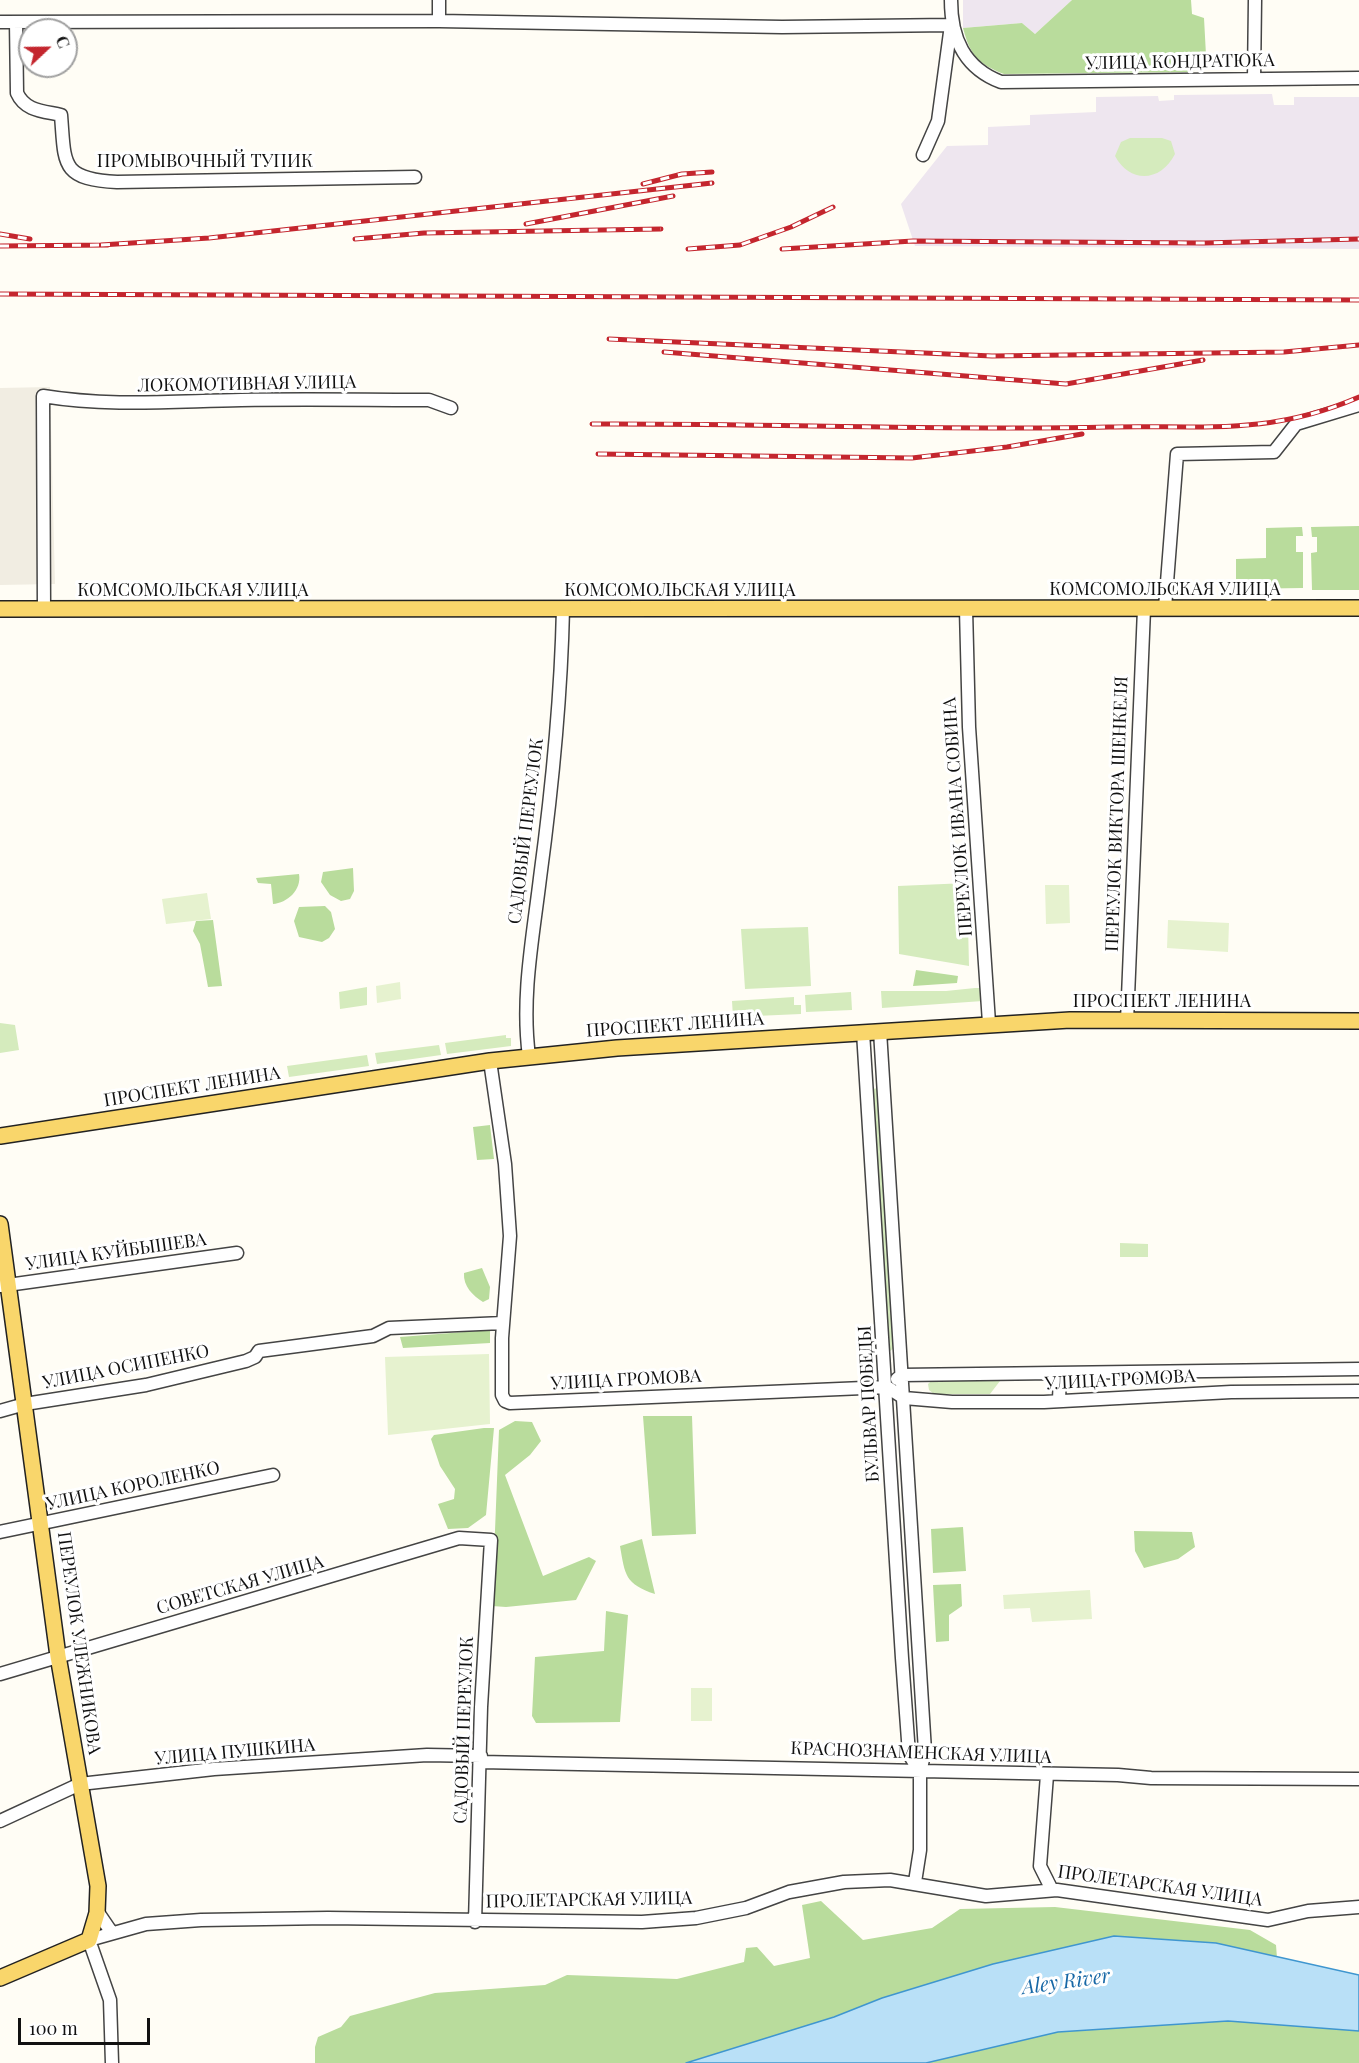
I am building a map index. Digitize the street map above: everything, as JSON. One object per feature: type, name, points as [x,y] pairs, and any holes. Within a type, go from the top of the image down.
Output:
[{"type":"main road","name":"КОМСОМОЛЬСКАЯ УЛИЦА","points":[[0,609],[1359,608]]},
{"type":"main road","name":"ПРОСПЕКТ ЛЕНИНА","points":[[0,1136],[490,1061],[617,1048],[989,1023],[1359,1021]]},
{"type":"main road","name":"ПЕРЕУЛОК УЛЕЖНИКОВА","points":[[0,1224],[5,1285],[43,1524],[58,1656],[98,1886],[97,1911],[89,1940]]},
{"type":"main road","name":"ПРОЛЕТАРСКАЯ УЛИЦА","points":[[0,1978],[89,1940]]},
{"type":"street","points":[[439,0],[439,21]]},
{"type":"street","points":[[923,155],[938,121],[951,25],[951,0]]},
{"type":"street","points":[[1254,79],[1255,0]]},
{"type":"street","points":[[0,22],[439,21],[708,26],[951,25]]},
{"type":"street","name":"ПРОМЫВОЧНЫЙ ТУПИК","points":[[16,22],[16,93],[21,103],[33,109],[61,115],[64,156],[68,168],[80,176],[117,182],[415,177]]},
{"type":"street","name":"УЛИЦА КОНДРАТЮКА","points":[[951,25],[967,60],[988,77],[1001,82],[1359,78]]},
{"type":"street","name":"ЛОКОМОТИВНАЯ УЛИЦА","points":[[44,609],[43,396],[114,404],[244,400],[429,400],[451,408]]},
{"type":"street","points":[[1165,608],[1177,454],[1274,452],[1296,424],[1359,405]]},
{"type":"street","name":"САДОВЫЙ ПЕРЕУЛОК","points":[[529,1056],[527,1017],[531,941],[555,740],[563,609]]},
{"type":"street","name":"ПЕРЕУЛОК ИВАНА СОБИНА","points":[[966,609],[969,726],[989,1023]]},
{"type":"street","name":"ПЕРЕУЛОК ВИКТОРА ШЕНКЕЛЯ","points":[[1127,1021],[1144,609]]},
{"type":"street","name":"БУЛЬВАР ПОБЕДЫ","points":[[880,1031],[925,1756],[920,1772],[920,1851],[915,1882]]},
{"type":"street","name":"БУЛЬВАР ПОБЕДЫ","points":[[863,1032],[909,1754],[920,1772]]},
{"type":"street","points":[[490,1061],[505,1164],[510,1236],[503,1323]]},
{"type":"street","name":"УЛИЦА КУЙБЫШЕВА","points":[[5,1285],[237,1253]]},
{"type":"street","name":"УЛИЦА ГРОМОВА","points":[[503,1323],[502,1395],[505,1401],[510,1403],[886,1387],[903,1398],[952,1402],[1059,1400],[1231,1392],[1357,1391]]},
{"type":"street","name":"УЛИЦА ОСИПЕНКО","points":[[0,1412],[25,1404],[146,1385],[246,1361],[255,1357],[259,1351],[373,1336],[389,1328],[503,1323]]},
{"type":"street","points":[[1357,1369],[1357,1391]]},
{"type":"street","name":"УЛИЦА ГРОМОВА","points":[[902,1375],[1357,1369]]},
{"type":"street","points":[[1231,1371],[1231,1392]]},
{"type":"street","points":[[1059,1400],[1060,1374]]},
{"type":"street","points":[[886,1387],[902,1375]]},
{"type":"street","name":"УЛИЦА КОРОЛЕНКО","points":[[0,1532],[273,1475]]},
{"type":"street","name":"СОВЕТСКАЯ УЛИЦА","points":[[0,1674],[459,1538],[491,1540]]},
{"type":"street","name":"САДОВЫЙ ПЕРЕУЛОК","points":[[475,1922],[481,1707],[491,1540]]},
{"type":"street","points":[[897,1584],[914,1583]]},
{"type":"street","points":[[902,1658],[920,1657]]},
{"type":"street","name":"УЛИЦА ПУШКИНА","points":[[0,1821],[80,1784],[226,1769],[427,1755],[481,1759]]},
{"type":"street","name":"КРАСНОЗНАМЕНСКАЯ УЛИЦА","points":[[481,1759],[1151,1778],[1359,1779]]},
{"type":"street","points":[[1047,1775],[1040,1866],[1052,1890]]},
{"type":"street","name":"ПРОЛЕТАРСКАЯ УЛИЦА","points":[[89,1940],[146,1924],[201,1920],[328,1918],[475,1922],[642,1922],[696,1918],[746,1908],[789,1892],[844,1882],[915,1882],[986,1896],[1052,1890],[1268,1920],[1308,1911],[1359,1907]]},
{"type":"street","points":[[97,1911],[112,1934]]},
{"type":"street","points":[[89,1940],[110,2000],[112,2063]]},
{"type":"shaded area","points":[[963,0],[1072,0],[1035,34],[1022,23],[963,28]]},
{"type":"shaded area","points":[[1272,94],[1274,105],[1294,105],[1294,97],[1359,97],[1359,249],[915,246],[901,204],[947,146],[988,145],[988,127],[1030,125],[1030,115],[1096,112],[1096,97],[1158,96],[1159,101],[1174,100],[1174,95]]},
{"type":"shaded area","points":[[50,387],[55,584],[0,585],[0,388]]},
{"type":"green space","points":[[1072,0],[1191,0],[1192,14],[1204,18],[1206,55],[1193,72],[1004,74],[981,62],[972,52],[963,28],[1022,23],[1035,34]]},
{"type":"green space","points":[[1130,138],[1162,138],[1171,141],[1175,154],[1162,170],[1145,176],[1137,175],[1121,165],[1115,156],[1121,142]]},
{"type":"green space","points":[[1359,526],[1359,590],[1312,590],[1311,553],[1317,552],[1317,537],[1312,537],[1311,527]]},
{"type":"green space","points":[[1302,527],[1303,536],[1296,536],[1296,552],[1303,552],[1303,588],[1236,589],[1236,559],[1266,558],[1266,528]]},
{"type":"green space","points":[[353,868],[354,891],[350,899],[341,901],[330,895],[321,882],[323,872]]},
{"type":"green space","points":[[299,874],[298,885],[292,895],[273,904],[271,884],[258,883],[256,878]]},
{"type":"green space","points":[[967,883],[969,966],[899,954],[898,886]]},
{"type":"green space","points":[[1045,885],[1069,885],[1070,923],[1046,924]]},
{"type":"green space","points":[[207,893],[211,919],[166,924],[162,899]]},
{"type":"green space","points":[[325,906],[331,912],[335,929],[329,938],[322,942],[299,937],[294,921],[299,907]]},
{"type":"green space","points":[[213,920],[222,986],[208,987],[200,944],[193,931],[196,921]]},
{"type":"green space","points":[[1168,920],[1229,923],[1228,952],[1167,948]]},
{"type":"green space","points":[[808,927],[811,986],[745,989],[741,929]]},
{"type":"green space","points":[[916,970],[958,976],[957,983],[913,986]]},
{"type":"green space","points":[[400,982],[401,999],[377,1003],[376,986]]},
{"type":"green space","points":[[367,987],[367,1005],[340,1009],[339,992]]},
{"type":"green space","points":[[983,988],[983,1001],[882,1008],[881,991],[946,991]]},
{"type":"green space","points":[[851,992],[852,1010],[806,1012],[805,995]]},
{"type":"green space","points":[[794,997],[794,1005],[801,1005],[801,1014],[733,1017],[732,1001]]},
{"type":"green space","points":[[0,1023],[15,1025],[19,1050],[0,1053]]},
{"type":"green space","points":[[506,1035],[506,1038],[511,1038],[511,1046],[447,1054],[445,1043]]},
{"type":"green space","points":[[439,1045],[441,1055],[377,1064],[375,1053]]},
{"type":"green space","points":[[367,1055],[369,1066],[289,1077],[287,1066]]},
{"type":"green space","points":[[269,1070],[270,1079],[212,1087],[210,1078]]},
{"type":"green space","points":[[880,1088],[894,1348],[889,1352],[887,1352],[871,1089]]},
{"type":"green space","points":[[490,1125],[494,1159],[477,1160],[473,1127]]},
{"type":"green space","points":[[1120,1243],[1148,1244],[1148,1257],[1120,1257]]},
{"type":"green space","points":[[482,1268],[490,1287],[489,1299],[483,1302],[469,1290],[464,1278],[464,1273]]},
{"type":"green space","points":[[490,1330],[490,1343],[403,1348],[400,1337]]},
{"type":"green space","points":[[489,1354],[490,1424],[388,1435],[385,1357]]},
{"type":"green space","points":[[931,1381],[1000,1381],[990,1394],[934,1394],[929,1390],[928,1384]]},
{"type":"green space","points":[[643,1416],[692,1416],[696,1534],[652,1536]]},
{"type":"green space","points":[[515,1421],[532,1422],[541,1441],[530,1455],[505,1475],[543,1576],[589,1557],[596,1561],[576,1600],[506,1607],[492,1606],[499,1430]]},
{"type":"green space","points":[[494,1428],[486,1515],[468,1528],[448,1529],[438,1504],[454,1499],[455,1489],[440,1466],[431,1439],[434,1435]]},
{"type":"green space","points":[[963,1527],[966,1571],[933,1573],[931,1529]]},
{"type":"green space","points":[[1134,1531],[1192,1532],[1195,1547],[1178,1559],[1144,1568],[1135,1551]]},
{"type":"green space","points":[[642,1539],[655,1594],[632,1582],[623,1564],[620,1546]]},
{"type":"green space","points":[[961,1584],[962,1606],[949,1615],[949,1641],[936,1642],[933,1585]]},
{"type":"green space","points":[[1090,1590],[1092,1619],[1032,1622],[1030,1608],[1004,1609],[1003,1595]]},
{"type":"green space","points":[[606,1611],[628,1615],[620,1722],[536,1723],[532,1716],[535,1657],[604,1651]]},
{"type":"green space","points":[[691,1688],[712,1688],[712,1721],[691,1721]]},
{"type":"green space","points":[[821,1901],[863,1940],[932,1928],[960,1909],[1055,1907],[1250,1930],[1276,1945],[1277,1958],[1216,1943],[1114,1936],[993,1964],[686,2063],[315,2063],[315,2047],[318,2037],[341,2027],[350,2016],[435,1993],[545,1985],[567,1975],[677,1979],[744,1962],[746,1948],[757,1947],[774,1966],[810,1958],[802,1905]]},
{"type":"green space","points":[[1228,2021],[1359,2031],[1359,2063],[926,2063],[1058,2032]]},
{"type":"water","name":"Aley River","points":[[1114,1936],[1216,1943],[1359,1975],[1359,2031],[1228,2021],[1058,2032],[926,2063],[686,2063],[993,1964]]},
{"type":"railway","points":[[643,184],[682,174],[712,172]]},
{"type":"railway","points":[[101,245],[209,238],[712,183]]},
{"type":"railway","points":[[526,224],[673,196]]},
{"type":"railway","points":[[688,249],[740,245],[791,227],[833,207]]},
{"type":"railway","points":[[355,239],[424,233],[661,229]]},
{"type":"railway","points":[[0,234],[30,239]]},
{"type":"railway","points":[[782,249],[913,241],[1204,243],[1359,239]]},
{"type":"railway","points":[[0,246],[108,245]]},
{"type":"railway","points":[[0,294],[1359,300]]},
{"type":"railway","points":[[609,339],[992,356],[1284,352],[1359,345]]},
{"type":"railway","points":[[664,352],[1066,384],[1203,360]]},
{"type":"railway","points":[[592,424],[980,428],[1236,426],[1295,418],[1359,397]]},
{"type":"railway","points":[[598,454],[912,458],[1007,447],[1082,434]]}]
